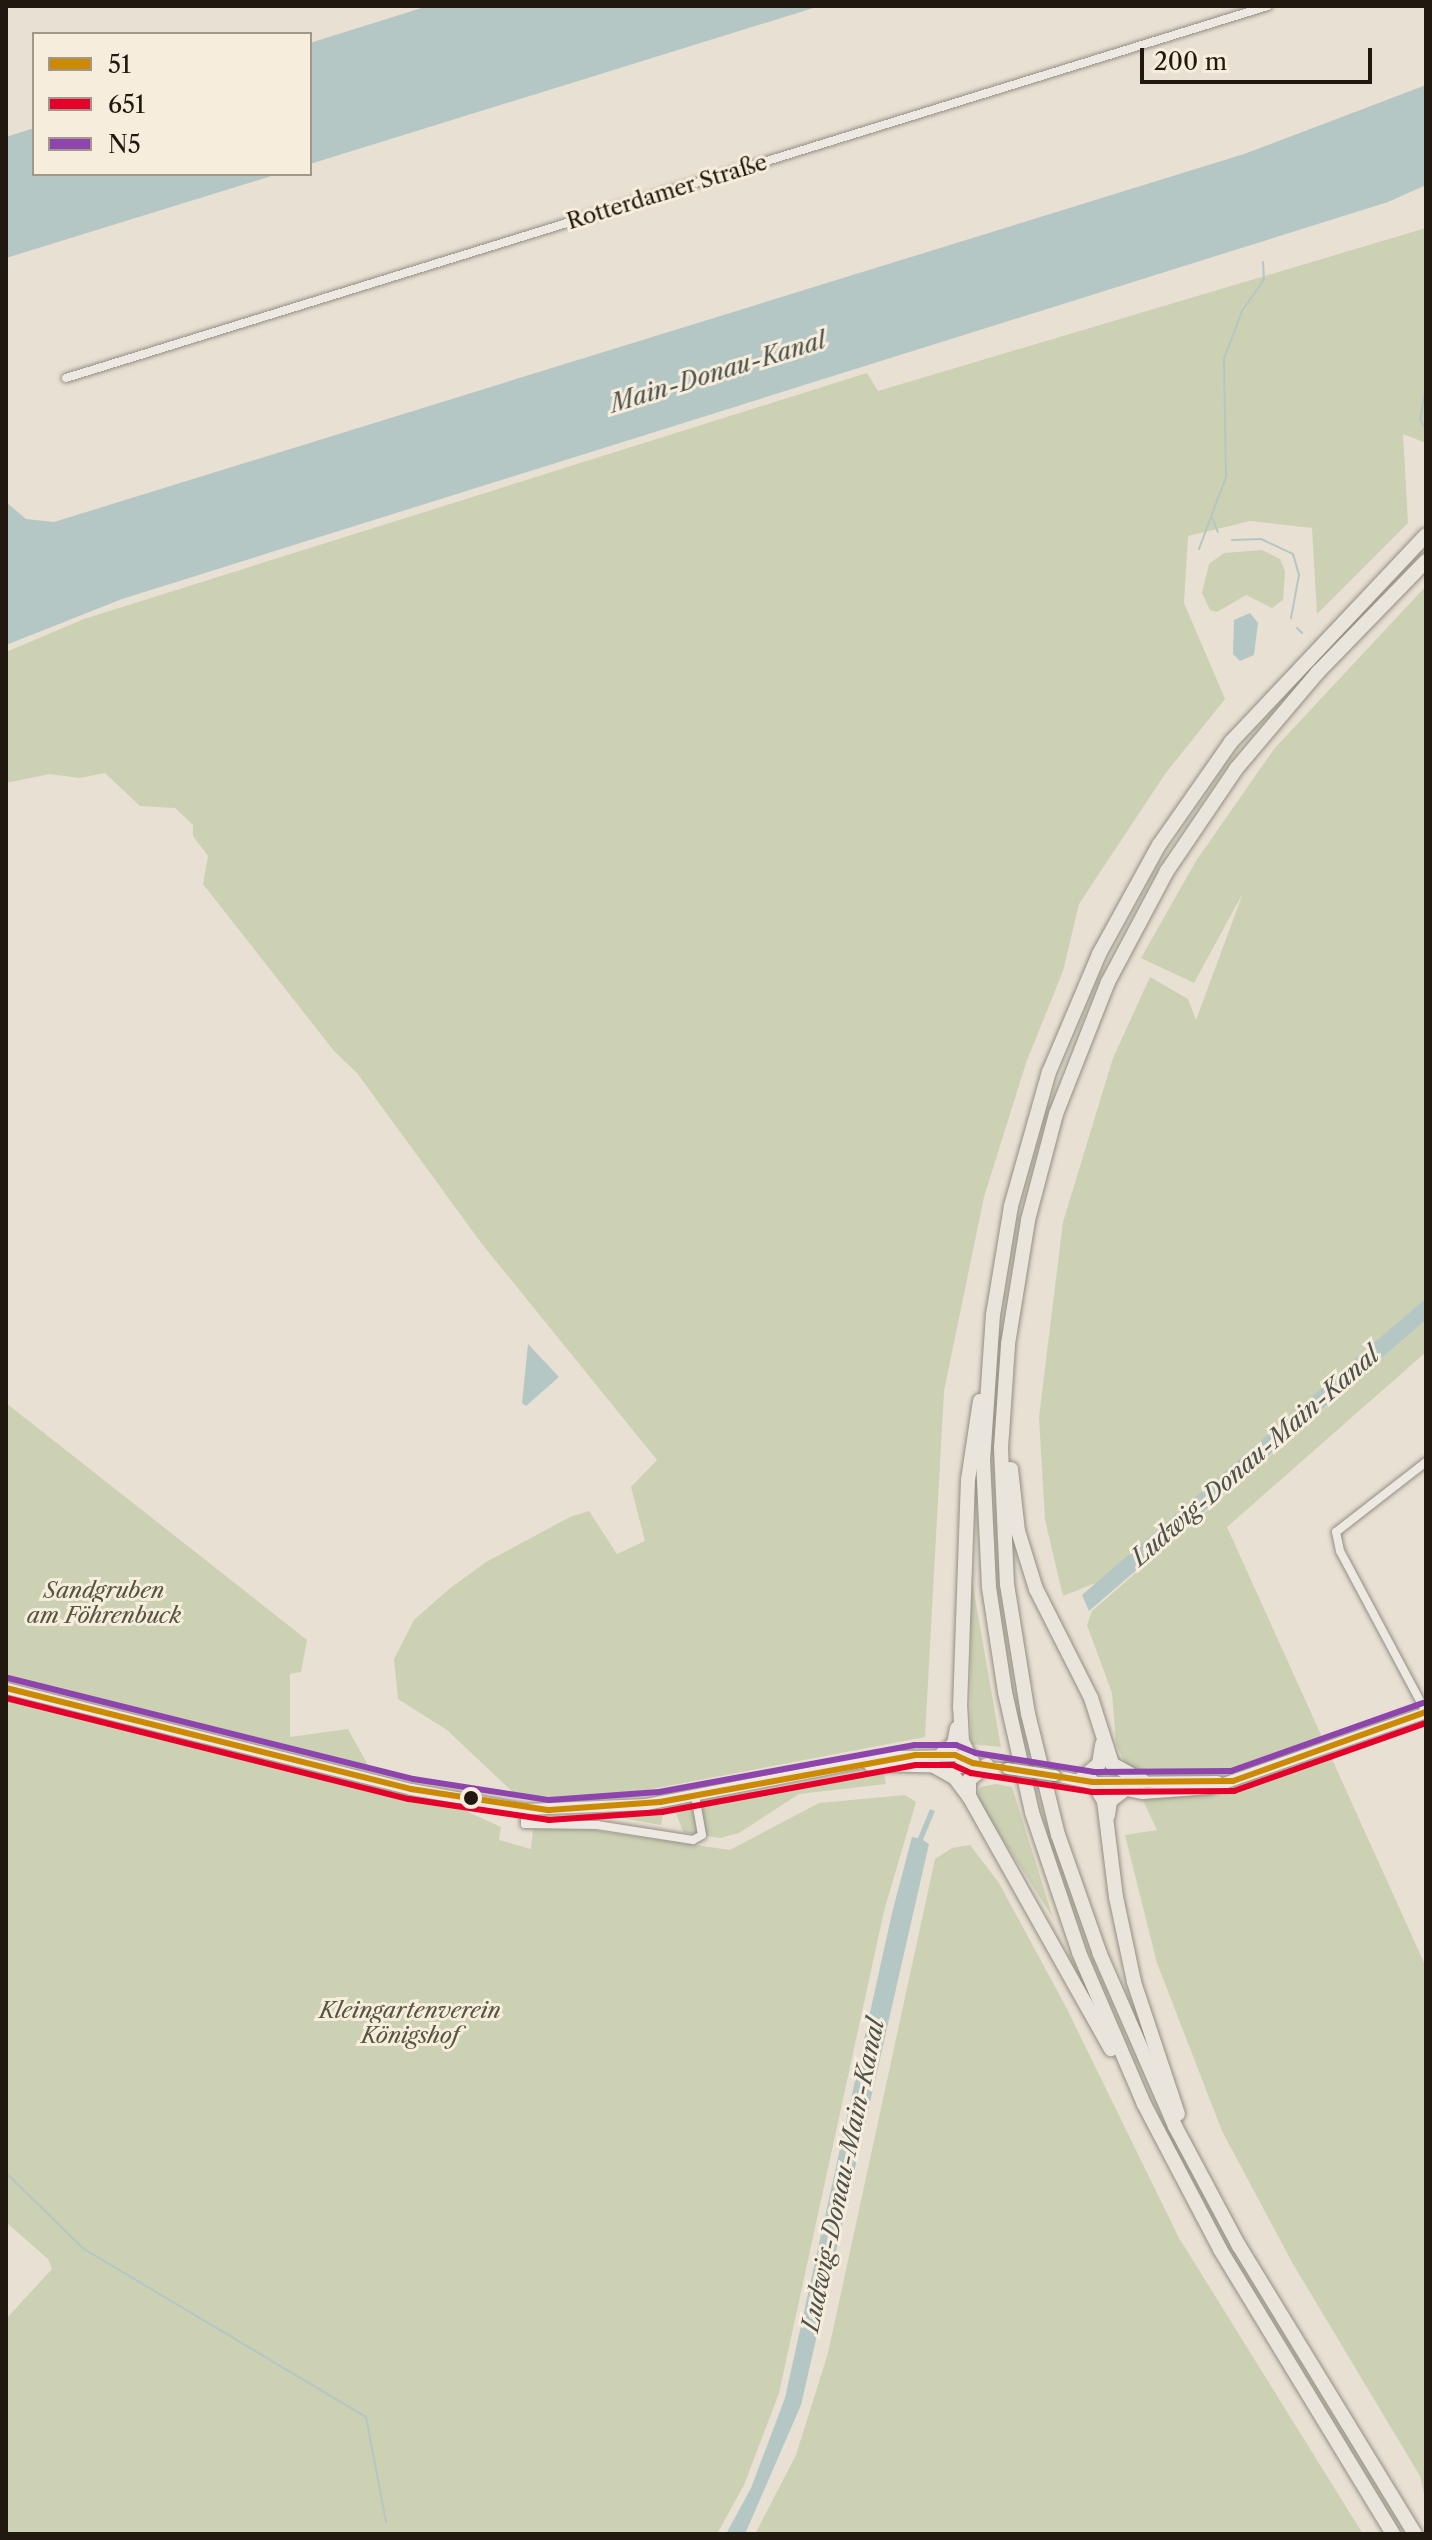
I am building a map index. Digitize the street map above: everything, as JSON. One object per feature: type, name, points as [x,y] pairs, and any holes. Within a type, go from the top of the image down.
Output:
[{"type":"highway","points":[[1135,2085],[1057,1890],[1010,1721],[985,1545],[986,1385],[1005,1232],[1030,1132],[1071,1015],[1118,916],[1182,809],[1245,726],[1426,535]]},
{"type":"highway","points":[[1415,2534],[1296,2345],[1189,2153],[1103,1964],[1043,1780],[1009,1598],[1002,1418],[1016,1282],[1038,1177],[1078,1051],[1121,954],[1172,863],[1236,769],[1324,665],[1426,561]]},
{"type":"highway","points":[[970,1798],[969,1780],[980,1764],[962,1741],[960,1708],[968,1480],[974,1419],[986,1385]]},
{"type":"highway","points":[[1002,1418],[1025,1556],[1052,1624],[1091,1698],[1102,1739],[1116,1769],[1143,1781]]},
{"type":"highway","points":[[960,1708],[954,1744],[931,1760],[955,1778],[970,1798],[1135,2085],[1236,2278],[1393,2534]]},
{"type":"highway","points":[[1102,1739],[1099,1764],[1087,1781],[1103,1795],[1131,1969],[1189,2153]]},
{"type":"highway","points":[[1107,1823],[1110,1801],[1123,1791]]},
{"type":"main road","points":[[6,1688],[411,1789],[525,1809],[604,1808],[908,1760],[980,1764],[1087,1781],[1123,1791],[1184,1792],[1233,1781],[1426,1712]]},
{"type":"main road","points":[[1087,1781],[1233,1781]]},
{"type":"street","name":"Rotterdamer Straße","points":[[66,378],[1268,6]]},
{"type":"street","points":[[1426,1462],[1336,1532],[1340,1551],[1426,1712]]},
{"type":"street","points":[[525,1809],[525,1824],[597,1825],[693,1840],[702,1835],[695,1796]]},
{"type":"green space","points":[[1426,228],[1426,443],[1403,434],[1408,523],[1317,614],[1312,528],[1250,521],[1188,536],[1184,603],[1225,699],[1165,774],[1079,904],[1063,971],[1026,1063],[984,1197],[944,1391],[925,1737],[589,1801],[519,1798],[447,1730],[398,1699],[394,1659],[414,1620],[449,1589],[486,1562],[570,1517],[589,1511],[617,1554],[645,1541],[631,1487],[657,1460],[482,1244],[357,1073],[334,1051],[203,884],[208,856],[193,836],[193,825],[175,808],[140,806],[105,773],[79,778],[50,774],[6,783],[6,652],[84,619],[867,373],[878,391]]},
{"type":"green space","points":[[1262,550],[1280,559],[1285,571],[1283,600],[1272,608],[1246,595],[1217,612],[1210,610],[1202,593],[1209,564],[1224,553]]},
{"type":"green space","points":[[1426,586],[1426,1298],[1103,1580],[1063,1596],[1045,1520],[1039,1417],[1063,1222],[1113,1058],[1150,977],[1188,999],[1196,1020],[1243,893],[1194,983],[1141,958],[1196,861],[1274,749]]},
{"type":"green space","points":[[1426,1320],[1426,1352],[1227,1527],[1426,1967],[1426,2503],[1420,2476],[1293,2264],[1222,2131],[1157,1963],[1125,1835],[1157,1830],[1116,1744],[1112,1693],[1087,1625],[1092,1611]]},
{"type":"green space","name":"Sandgruben am Föhrenbuck","points":[[6,1403],[307,1640],[301,1672],[290,1674],[290,1737],[348,1729],[369,1767],[6,1675]]},
{"type":"green space","points":[[970,1569],[1001,1747],[971,1744]]},
{"type":"green space","name":"Kleingartenverein Königshof","points":[[6,1692],[457,1807],[501,1827],[499,1840],[531,1849],[533,1829],[590,1830],[730,1850],[819,1803],[905,1795],[916,1802],[884,1911],[779,2393],[744,2485],[717,2534],[6,2534],[6,2319],[52,2269],[48,2259],[6,2222]]},
{"type":"green space","points":[[884,1774],[886,1784],[799,1794],[739,1833],[720,1838],[683,1832],[676,1813],[663,1813],[661,1825],[611,1816],[611,1811]]},
{"type":"green space","points":[[996,1784],[1012,1787],[1053,1918],[977,1799],[980,1787]]},
{"type":"green space","points":[[970,1845],[999,1883],[1066,2007],[1179,2238],[1363,2534],[755,2534],[796,2455],[828,2353],[935,1859],[952,1848]]},
{"type":"water","points":[[428,6],[820,6],[312,163],[312,42]]},
{"type":"water","name":"Main-Donau-Kanal","points":[[1426,85],[1426,185],[1388,202],[122,599],[6,645],[6,502],[26,519],[54,522],[1244,154]]},
{"type":"water","points":[[32,129],[32,176],[272,176],[6,258],[6,137]]},
{"type":"water","points":[[1250,613],[1258,623],[1254,655],[1240,661],[1233,654],[1234,620]]},
{"type":"water","name":"Ludwig-Donau-Main-Kanal","points":[[1426,1298],[1426,1320],[1089,1611],[1082,1595]]},
{"type":"water","points":[[528,1344],[559,1377],[526,1406],[522,1403]]},
{"type":"water","name":"Ludwig-Donau-Main-Kanal","points":[[930,1809],[935,1811],[923,1840],[929,1844],[801,2405],[745,2534],[726,2534],[751,2488],[785,2398],[892,1913],[912,1837],[918,1838]]},
{"type":"waterway","points":[[1199,549],[1226,477],[1224,359],[1242,311],[1264,280],[1263,262]]},
{"type":"waterway","points":[[1426,386],[1420,419],[1426,430]]},
{"type":"waterway","points":[[1212,518],[1218,532]]},
{"type":"waterway","points":[[1232,540],[1261,539],[1293,554],[1299,575],[1291,618]]},
{"type":"waterway","points":[[1297,628],[1302,633]]},
{"type":"waterway","points":[[6,2173],[84,2249],[366,2417],[386,2522]]},
{"type":"transit line","name":"N5","points":[[8,1678],[413,1779],[549,1800],[659,1792],[915,1745],[956,1745],[976,1753],[1094,1772],[1231,1771],[1423,1703]]},
{"type":"transit line","name":"51","points":[[6,1688],[411,1789],[549,1810],[660,1802],[915,1755],[955,1755],[973,1763],[1093,1782],[1233,1781],[1426,1712]]},
{"type":"transit line","name":"651","points":[[6,1698],[409,1799],[549,1820],[662,1812],[916,1765],[953,1765],[971,1773],[1092,1792],[1234,1791],[1426,1723]]}]
